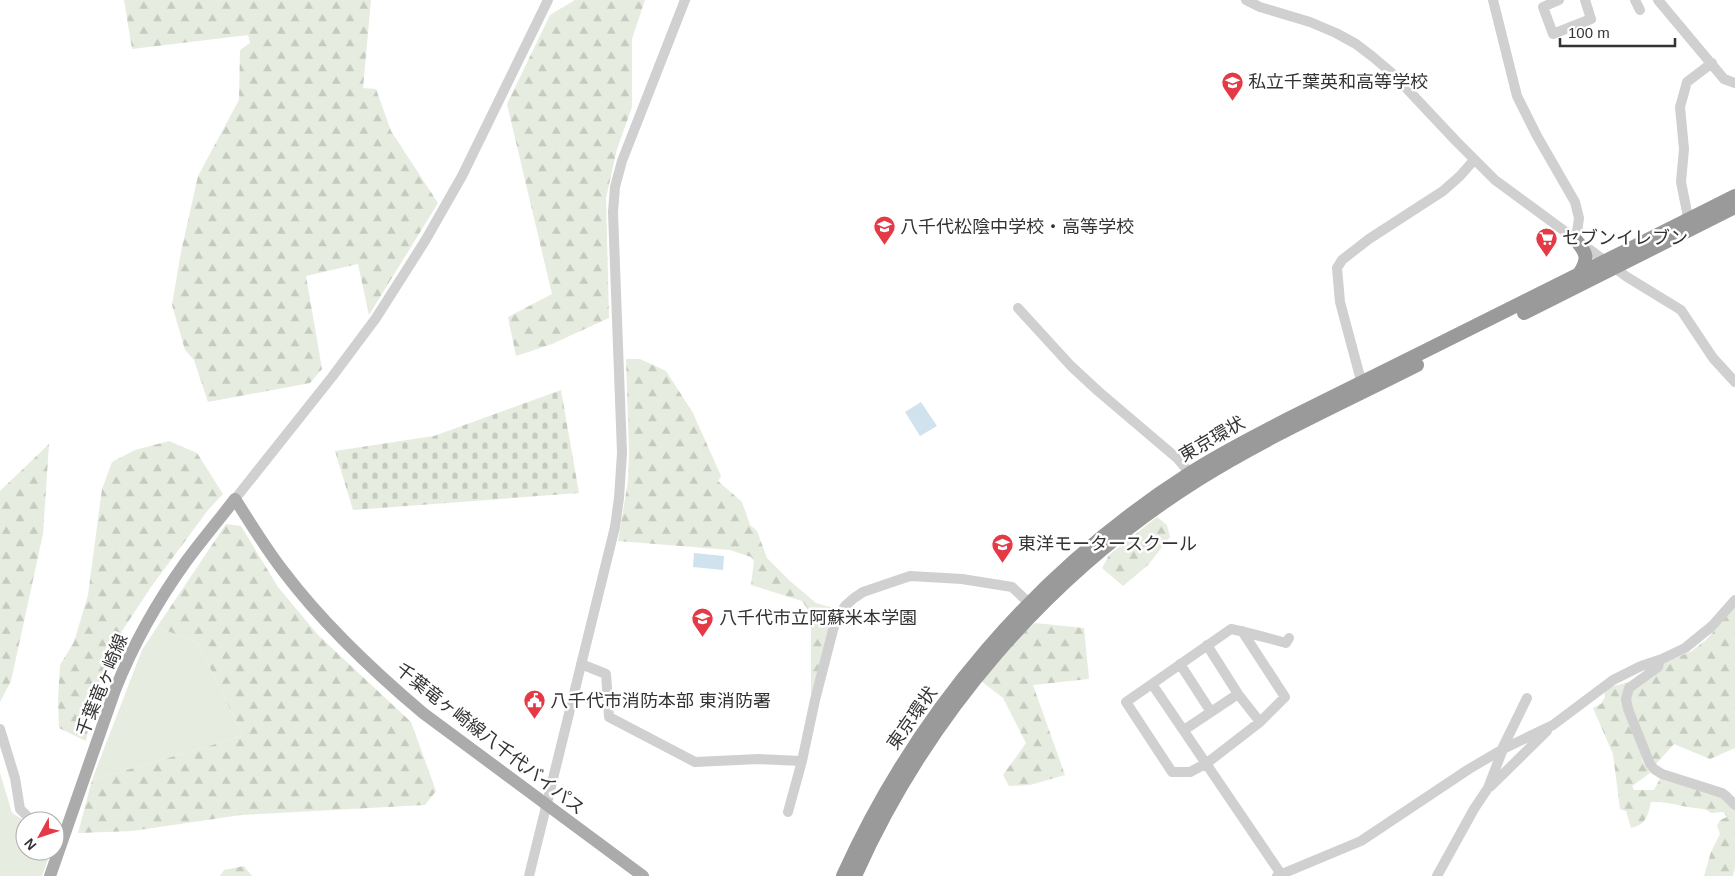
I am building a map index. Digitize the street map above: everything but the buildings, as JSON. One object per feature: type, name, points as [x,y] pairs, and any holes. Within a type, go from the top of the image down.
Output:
[{"type":"highway","name":"東京環状","points":[[1687,226],[1735,196]]},
{"type":"highway","name":"東京環状","points":[[1363,387],[1687,226],[1735,207]]},
{"type":"highway","points":[[1574,238],[1585,253],[1586,260],[1579,274]]},
{"type":"highway","name":"東京環状","points":[[843,876],[886,791],[914,746],[987,649],[1029,603],[1118,525],[1150,500],[1246,452],[1496,316],[1579,274],[1610,264]]},
{"type":"highway","name":"東京環状","points":[[855,876],[881,821],[916,760],[961,697],[997,653],[1038,609],[1083,567],[1193,477]]},
{"type":"main road","name":"千葉竜ヶ崎線八千代バイパス","points":[[235,499],[285,573],[325,620],[363,660],[423,713],[643,876]]},
{"type":"main road","name":"千葉竜ヶ崎線","points":[[65,819],[115,690],[144,628],[173,580],[235,499]]},
{"type":"main road","name":"千葉竜ヶ崎線","points":[[50,876],[53,861]]},
{"type":"street","points":[[235,499],[332,377],[376,318],[425,241],[462,176],[548,0]]},
{"type":"street","points":[[529,876],[615,527],[619,498],[622,453],[614,212],[615,187],[622,161],[646,96],[685,0]]},
{"type":"street","points":[[1246,0],[1260,7],[1310,22],[1356,44],[1393,74],[1495,180],[1627,278],[1681,310],[1713,358],[1735,382]]},
{"type":"street","points":[[1493,0],[1517,96],[1537,136],[1575,202],[1579,218],[1574,238]]},
{"type":"street","points":[[1559,0],[1543,7],[1553,34],[1591,18],[1585,0]]},
{"type":"street","points":[[1635,0],[1640,10]]},
{"type":"street","points":[[1658,0],[1724,79],[1735,83]]},
{"type":"street","points":[[1687,226],[1687,212],[1681,182],[1684,149],[1680,107],[1687,82],[1712,64]]},
{"type":"street","points":[[1363,387],[1340,302],[1337,268],[1342,260],[1369,239],[1443,191],[1474,160]]},
{"type":"street","points":[[1018,308],[1071,366],[1098,392],[1178,459],[1193,477]]},
{"type":"street","points":[[788,812],[802,762],[815,700],[833,630],[838,616],[854,598],[863,592],[910,576],[962,579],[1012,587],[1029,603]]},
{"type":"street","points":[[1152,684],[1207,764],[1279,875],[1361,841],[1470,769],[1553,724],[1613,680],[1685,648],[1712,626],[1735,600]]},
{"type":"street","points":[[1242,632],[1285,697],[1260,722],[1207,764],[1190,772],[1172,772],[1126,702],[1231,629],[1286,643],[1288,638]]},
{"type":"street","points":[[1207,645],[1238,694],[1260,722]]},
{"type":"street","points":[[1660,660],[1658,667],[1629,688],[1626,699],[1628,709],[1650,764],[1654,770],[1662,774],[1722,793],[1735,805]]},
{"type":"street","points":[[582,664],[606,674],[609,717],[695,762],[760,759],[802,762]]},
{"type":"street","points":[[1180,664],[1211,712]]},
{"type":"street","points":[[1184,730],[1238,694]]},
{"type":"street","points":[[1488,789],[1502,750],[1527,698]]},
{"type":"street","points":[[1437,876],[1474,809],[1488,789],[1553,724]]},
{"type":"street","points":[[0,729],[15,778],[20,809],[22,811]]},
{"type":"green space","points":[[124,0],[371,0],[363,88],[376,89],[391,131],[438,203],[369,315],[358,264],[306,276],[322,369],[310,383],[208,402],[194,360],[185,350],[172,305],[181,252],[198,176],[239,100],[240,50],[250,43],[248,35],[132,49]]},
{"type":"green space","points":[[575,0],[645,0],[632,39],[632,107],[617,149],[606,198],[609,318],[552,344],[516,356],[508,317],[552,294],[507,104],[550,15]]},
{"type":"green space","points":[[626,359],[640,359],[666,371],[693,413],[721,476],[718,481],[742,502],[750,525],[757,531],[767,558],[816,603],[839,610],[811,705],[811,614],[802,601],[751,585],[754,561],[751,557],[730,550],[618,541],[628,481]]},
{"type":"green space","points":[[561,390],[579,493],[353,510],[335,451],[434,436]]},
{"type":"green space","points":[[169,441],[197,453],[223,494],[208,510],[151,587],[122,631],[95,691],[86,741],[59,728],[60,665],[74,642],[88,595],[102,489],[112,462],[135,450]]},
{"type":"green space","points":[[49,444],[43,534],[11,681],[0,702],[0,491]]},
{"type":"green space","points":[[1157,517],[1167,525],[1170,537],[1148,565],[1123,586],[1102,568],[1109,555]]},
{"type":"green space","points":[[226,524],[241,526],[278,587],[318,635],[411,722],[436,791],[425,805],[241,815],[132,831],[78,833],[92,780],[243,736],[198,643],[157,627]]},
{"type":"green space","points":[[1735,607],[1735,748],[1710,759],[1674,744],[1655,765],[1641,754],[1643,762],[1650,773],[1632,786],[1634,790],[1654,790],[1661,777],[1717,795],[1735,808],[1735,867],[1733,876],[1704,876],[1711,852],[1720,834],[1717,826],[1720,820],[1727,817],[1723,812],[1711,813],[1703,809],[1651,802],[1643,822],[1631,828],[1626,811],[1620,809],[1613,754],[1593,708],[1601,704],[1605,697],[1604,690],[1631,682],[1664,663],[1692,651],[1706,640]]},
{"type":"green space","points":[[1035,623],[1084,628],[1089,679],[1033,685],[1065,775],[1030,785],[1009,786],[1003,775],[1026,743],[1003,698],[981,681],[1022,634]]},
{"type":"green space","points":[[157,627],[198,643],[243,736],[92,780],[142,650]]},
{"type":"green space","points":[[0,773],[12,813],[15,815],[15,861],[47,861],[42,876],[0,876]]},
{"type":"green space","points":[[244,866],[252,876],[220,876],[224,870]]},
{"type":"water","points":[[921,402],[937,426],[920,436],[905,412]]},
{"type":"water","points":[[694,553],[724,556],[723,570],[693,567]]},
{"type":"place","name":"私立千葉英和高等学校","points":[[1232,101]]},
{"type":"place","name":"八千代松陰中学校・高等学校","points":[[884,246]]},
{"type":"place","name":"セブンイレブン","points":[[1546,257]]},
{"type":"place","name":"東洋モータースクール","points":[[1002,563]]},
{"type":"place","name":"八千代市立阿蘇米本学園","points":[[703,637]]},
{"type":"place","name":"八千代市消防本部 東消防署","points":[[534,720]]}]
